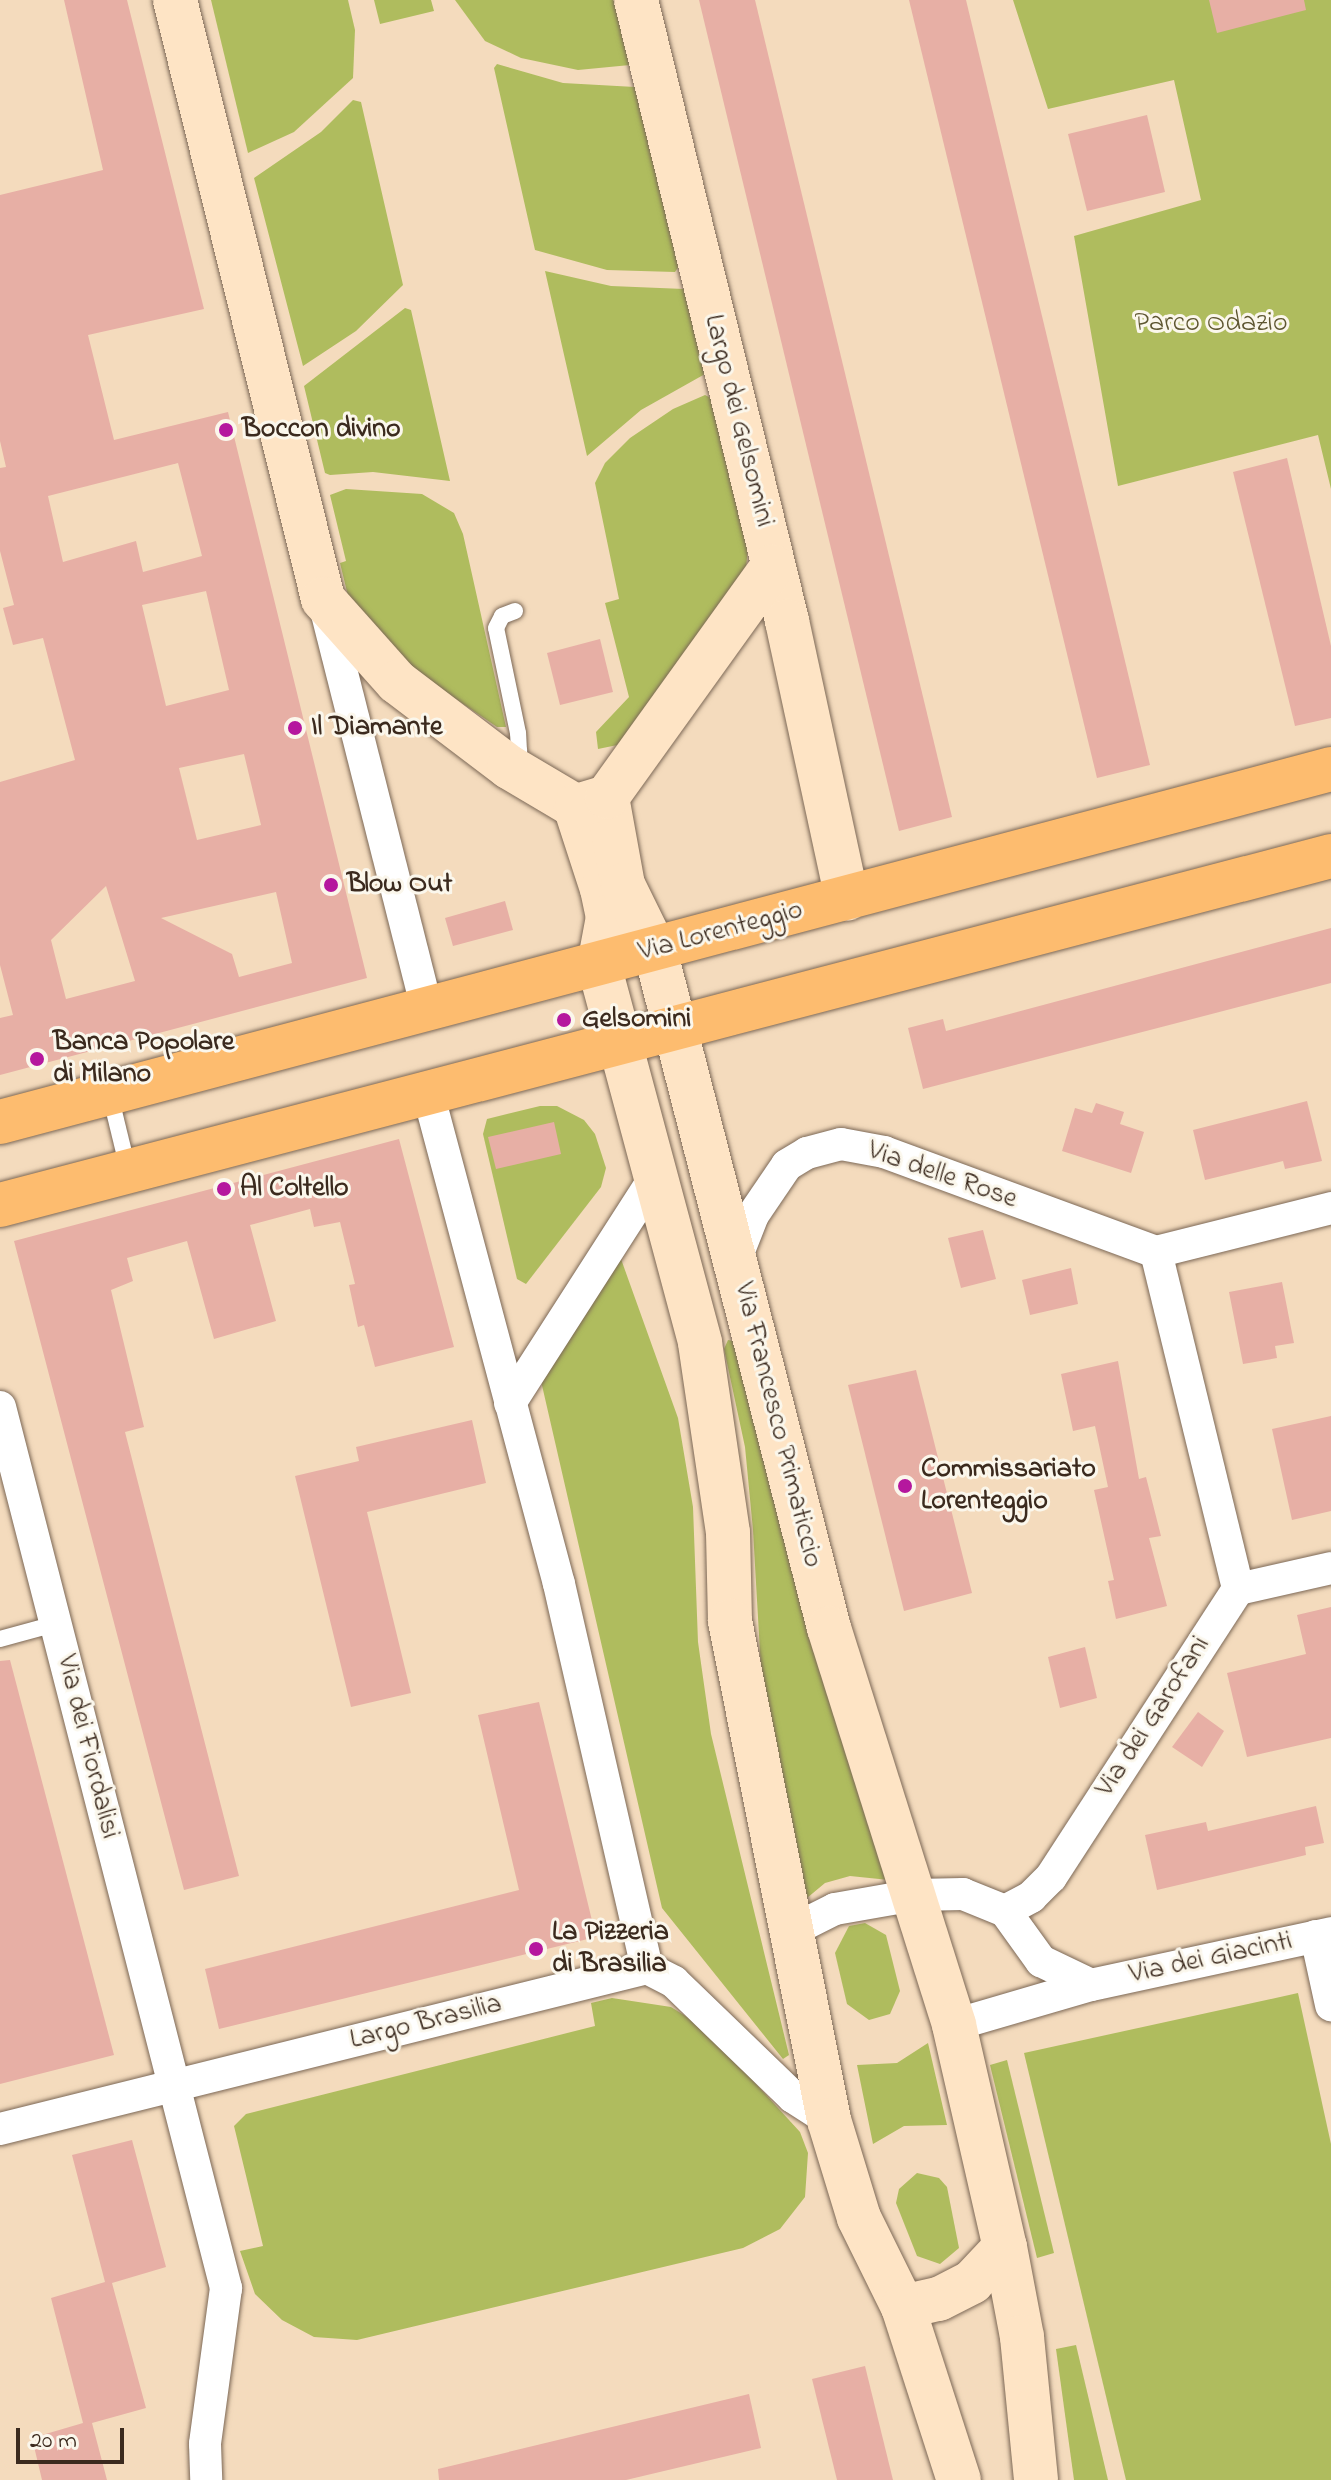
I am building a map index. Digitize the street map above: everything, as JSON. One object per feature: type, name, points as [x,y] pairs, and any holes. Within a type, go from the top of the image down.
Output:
[{"type":"main road","name":"Via Lorenteggio","points":[[0,1122],[1331,769]]},
{"type":"main road","points":[[0,1205],[1331,856]]},
{"type":"street","points":[[175,0],[427,1010]]},
{"type":"street","name":"Largo dei Gelsomini","points":[[591,802],[773,566],[636,0]]},
{"type":"street","points":[[773,566],[847,899]]},
{"type":"street","points":[[323,599],[397,682],[509,767],[591,802],[623,885],[655,950]]},
{"type":"street","points":[[591,802],[608,917],[599,965]]},
{"type":"street","name":"Via Francesco Primaticcio","points":[[655,950],[759,1345],[829,1628],[915,1895]]},
{"type":"street","name":"Via Francesco Primaticcio","points":[[599,965],[700,1343],[728,1533],[730,1621],[791,1931]]},
{"type":"street","points":[[428,1093],[559,1584],[647,1968],[674,1982],[793,2097],[829,2120]]},
{"type":"street","name":"Via delle Rose","points":[[735,1261],[768,1188],[787,1165],[830,1145],[884,1152],[1156,1252]]},
{"type":"street","points":[[510,1403],[657,1174]]},
{"type":"street","points":[[1331,1208],[1156,1252],[1238,1589],[1331,1568]]},
{"type":"street","points":[[700,1343],[720,1331],[759,1345]]},
{"type":"street","name":"Via dei Fiordalisi","points":[[0,1407],[174,2086]]},
{"type":"street","name":"Via dei Garofani","points":[[1005,1911],[1031,1897],[1051,1877],[1238,1589]]},
{"type":"street","points":[[959,2480],[903,2307],[859,2218],[829,2120],[791,1931],[835,1909],[915,1895],[963,1894],[1005,1911],[1041,1961],[1091,1985]]},
{"type":"street","points":[[915,1895],[954,2025],[1005,2247],[1022,2337],[1036,2480]]},
{"type":"street","points":[[1324,1934],[1331,2005]]},
{"type":"street","name":"Via dei Giacinti","points":[[1091,1985],[1324,1934]]},
{"type":"street","name":"Largo Brasilia","points":[[0,2129],[647,1968]]},
{"type":"street","points":[[954,2025],[1091,1985]]},
{"type":"street","points":[[174,2086],[226,2288],[205,2444],[206,2480]]},
{"type":"street","points":[[903,2307],[939,2299],[972,2282],[1005,2247]]},
{"type":"lane","points":[[509,767],[519,751],[518,733],[496,628],[502,616],[515,611]]},
{"type":"lane","points":[[110,1093],[128,1171]]},
{"type":"lane","points":[[0,1639],[55,1624]]},
{"type":"green space","points":[[211,0],[348,0],[355,30],[353,78],[294,132],[248,153]]},
{"type":"green space","points":[[374,0],[431,0],[434,11],[380,24]]},
{"type":"green space","points":[[455,0],[614,0],[630,65],[578,70],[521,58],[485,41]]},
{"type":"green space","name":"Parco Odazio","points":[[1013,0],[1331,0],[1331,489],[1318,435],[1118,486],[1074,236],[1201,200],[1174,80],[1048,109]]},
{"type":"green space","points":[[497,64],[563,83],[635,87],[679,266],[675,272],[607,270],[535,250],[494,68]]},
{"type":"green space","points":[[353,100],[361,102],[403,285],[356,331],[303,366],[254,178],[321,132]]},
{"type":"green space","points":[[545,271],[611,286],[684,289],[705,374],[641,410],[587,456]]},
{"type":"green space","points":[[405,308],[411,310],[450,481],[373,472],[325,473],[304,386]]},
{"type":"green space","points":[[705,395],[711,398],[748,546],[746,569],[632,742],[598,749],[596,732],[629,697],[605,603],[619,599],[595,483],[605,463],[630,438],[673,409]]},
{"type":"green space","points":[[346,489],[422,494],[454,513],[463,534],[506,727],[497,727],[384,650],[348,596],[340,563],[346,561],[330,495]]},
{"type":"green space","points":[[540,1106],[557,1106],[584,1120],[595,1134],[606,1168],[601,1187],[526,1284],[517,1279],[483,1134],[487,1119]]},
{"type":"green space","points":[[621,1259],[678,1418],[693,1507],[698,1642],[711,1734],[789,2055],[783,2059],[662,1908],[541,1381]]},
{"type":"green space","points":[[728,1340],[734,1341],[889,1880],[850,1876],[825,1883],[807,1898],[763,1705],[753,1530],[745,1447],[724,1349]]},
{"type":"green space","points":[[865,1923],[886,1935],[900,1991],[890,2014],[869,2020],[847,2004],[835,1953],[849,1926]]},
{"type":"green space","points":[[1298,1993],[1331,2144],[1331,2480],[1126,2480],[1024,2053]]},
{"type":"green space","points":[[612,1998],[671,2007],[687,2017],[713,2037],[800,2132],[808,2153],[805,2197],[780,2229],[743,2248],[357,2340],[314,2337],[282,2320],[255,2294],[240,2251],[263,2246],[234,2126],[246,2114],[595,2026],[591,2003]]},
{"type":"green space","points":[[928,2043],[947,2125],[904,2126],[873,2144],[857,2065],[897,2063]]},
{"type":"green space","points":[[1007,2060],[1054,2253],[1037,2258],[990,2065]]},
{"type":"green space","points":[[917,2173],[939,2178],[947,2187],[959,2248],[940,2264],[917,2256],[896,2203],[899,2189]]},
{"type":"green space","points":[[1076,2345],[1108,2480],[1074,2480],[1056,2349]]},
{"type":"building","points":[[64,0],[127,0],[204,309],[88,335],[114,440],[228,412],[367,978],[0,1075],[0,1018],[13,1015],[0,965],[0,782],[75,760],[43,638],[13,645],[3,608],[14,605],[0,551],[0,468],[6,467],[0,441],[0,195],[103,170]],"holes":[[[178,463],[202,556],[143,572],[136,541],[63,562],[48,496]],[[206,591],[229,690],[166,706],[142,605]],[[244,754],[261,825],[197,840],[179,768]],[[106,886],[135,981],[66,999],[51,940]],[[276,892],[292,963],[239,977],[232,954],[161,918]]]},
{"type":"building","points":[[699,0],[755,0],[952,817],[899,831]]},
{"type":"building","points":[[909,0],[966,0],[1150,765],[1097,778]]},
{"type":"building","points":[[1209,0],[1304,0],[1306,10],[1217,33]]},
{"type":"building","points":[[1147,115],[1165,192],[1087,211],[1068,134]]},
{"type":"building","points":[[1287,458],[1331,646],[1331,718],[1295,726],[1233,472]]},
{"type":"building","points":[[600,639],[613,692],[560,705],[547,653]]},
{"type":"building","points":[[505,901],[513,930],[453,946],[445,918]]},
{"type":"building","points":[[1331,928],[1331,983],[923,1089],[908,1028],[943,1019],[946,1031]]},
{"type":"building","points":[[1307,1101],[1322,1161],[1285,1169],[1283,1161],[1205,1180],[1193,1130]]},
{"type":"building","points":[[1096,1103],[1124,1112],[1120,1124],[1144,1132],[1131,1173],[1062,1151],[1075,1108],[1092,1113]]},
{"type":"building","points":[[554,1122],[561,1154],[496,1169],[488,1137]]},
{"type":"building","points":[[399,1139],[454,1347],[375,1367],[364,1325],[358,1327],[349,1285],[355,1284],[340,1222],[314,1227],[310,1209],[250,1225],[276,1321],[214,1339],[187,1241],[127,1258],[133,1281],[111,1290],[144,1427],[125,1432],[239,1876],[184,1890],[14,1241]]},
{"type":"building","points":[[983,1230],[996,1279],[961,1288],[948,1238]]},
{"type":"building","points":[[1071,1268],[1078,1304],[1030,1315],[1022,1280]]},
{"type":"building","points":[[1282,1282],[1294,1343],[1275,1346],[1277,1358],[1243,1364],[1229,1292]]},
{"type":"building","points":[[1118,1361],[1139,1479],[1146,1477],[1161,1536],[1149,1538],[1167,1606],[1116,1619],[1108,1581],[1114,1580],[1094,1490],[1108,1487],[1095,1426],[1073,1431],[1061,1374]]},
{"type":"building","points":[[916,1370],[972,1593],[904,1611],[848,1385]]},
{"type":"building","points":[[1331,1416],[1331,1511],[1292,1520],[1272,1429]]},
{"type":"building","points":[[472,1420],[486,1483],[367,1512],[411,1693],[351,1707],[295,1476],[359,1461],[356,1447]]},
{"type":"building","points":[[1331,1607],[1331,1738],[1247,1757],[1227,1673],[1306,1654],[1297,1615]]},
{"type":"building","points":[[1085,1647],[1097,1698],[1060,1708],[1048,1657]]},
{"type":"building","points":[[10,1660],[114,2055],[0,2084],[0,1661]]},
{"type":"building","points":[[539,1702],[596,1937],[219,2029],[205,1969],[519,1890],[478,1715]]},
{"type":"building","points":[[1198,1712],[1224,1731],[1202,1767],[1172,1747]]},
{"type":"building","points":[[1316,1806],[1324,1843],[1305,1847],[1306,1855],[1157,1890],[1145,1835],[1206,1822],[1208,1831]]},
{"type":"building","points":[[132,2140],[166,2267],[112,2283],[146,2408],[92,2423],[107,2480],[42,2480],[32,2438],[83,2423],[51,2298],[105,2282],[72,2155]]},
{"type":"building","points":[[865,2366],[893,2480],[837,2480],[812,2379]]},
{"type":"building","points":[[749,2394],[761,2448],[626,2480],[439,2480],[438,2469]]},
{"type":"place","name":"Boccon divino","points":[[226,430]]},
{"type":"place","name":"Il Diamante","points":[[295,728]]},
{"type":"place","name":"Blow Out","points":[[331,885]]},
{"type":"place","name":"Gelsomini","points":[[564,1020]]},
{"type":"place","name":"Banca Popolare di Milano","points":[[37,1059]]},
{"type":"place","name":"Al Coltello","points":[[224,1189]]},
{"type":"place","name":"Commissariato Lorenteggio","points":[[905,1486]]},
{"type":"place","name":"La Pizzeria di Brasilia","points":[[536,1949]]}]
